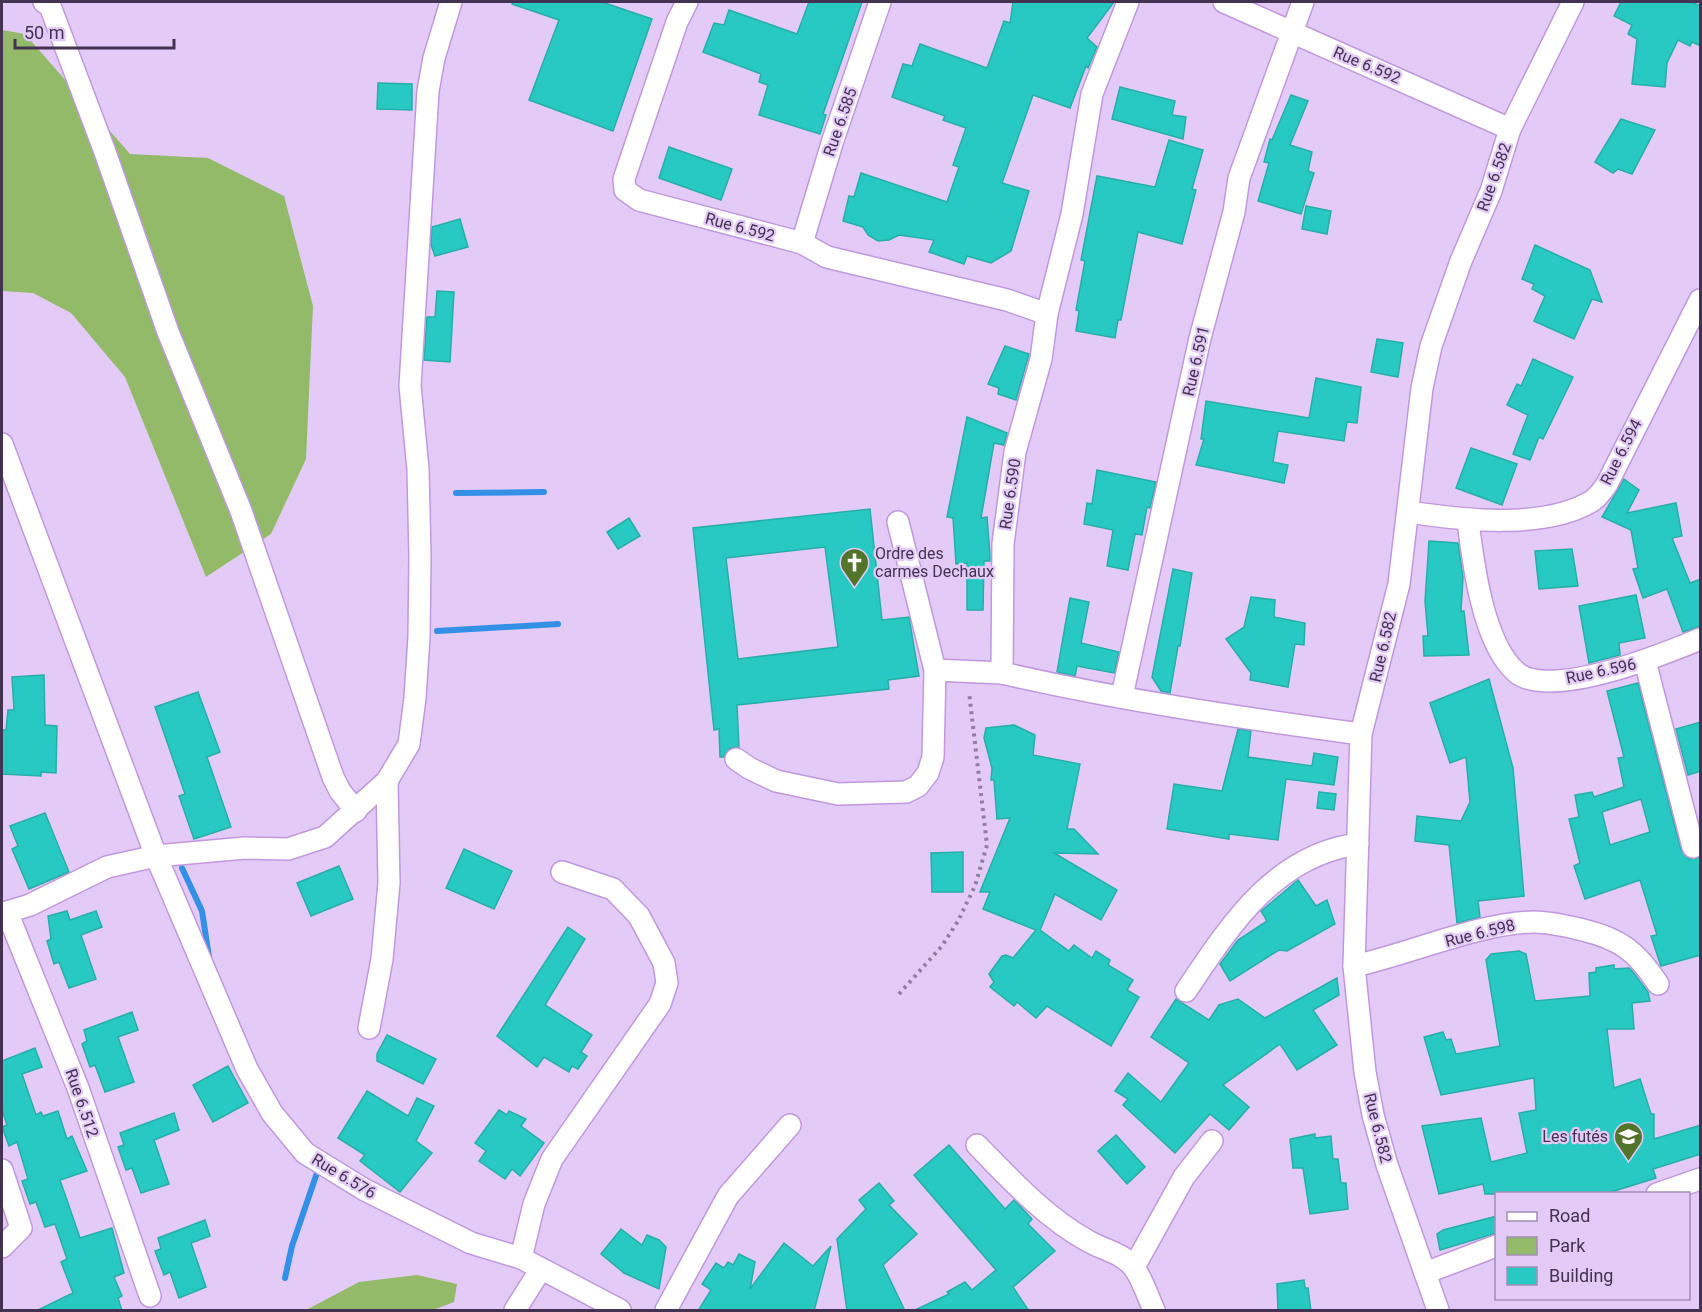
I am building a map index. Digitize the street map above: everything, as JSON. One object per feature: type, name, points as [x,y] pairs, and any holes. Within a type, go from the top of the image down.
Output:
[{"type":"street","points":[[44,2],[50,6],[105,152],[168,332],[241,511],[333,777],[340,792],[356,811],[387,782],[409,744],[415,698],[419,626],[418,469],[410,386],[428,91],[451,2]]},
{"type":"street","name":"Rue 6.592","points":[[687,2],[627,169],[624,179],[625,190],[639,200],[802,243],[826,257],[1008,300],[1047,314]]},
{"type":"street","name":"Rue 6.585","points":[[802,243],[833,140],[880,2]]},
{"type":"street","name":"Rue 6.590","points":[[1002,673],[1001,580],[1006,511],[1015,452],[1041,359],[1047,314],[1072,214],[1092,94],[1128,2]]},
{"type":"street","name":"Rue 6.592","points":[[1224,2],[1510,129]]},
{"type":"street","name":"Rue 6.591","points":[[1122,696],[1200,338],[1234,212],[1239,178],[1303,2]]},
{"type":"street","name":"Rue 6.582","points":[[1438,1311],[1373,1115],[1364,1061],[1354,966],[1361,734],[1399,584],[1422,388],[1431,346],[1461,261],[1491,191],[1510,129],[1573,2]]},
{"type":"street","name":"Rue 6.594","points":[[1409,512],[1468,521],[1541,517],[1574,510],[1594,500],[1607,484],[1646,402],[1701,300]]},
{"type":"street","name":"Rue 6.576","points":[[2,444],[156,856],[247,1068],[272,1113],[305,1153],[365,1190],[471,1244],[521,1258],[620,1311]]},
{"type":"street","name":"Rue 6.596","points":[[1468,521],[1485,612],[1499,652],[1517,674],[1542,681],[1577,680],[1646,662],[1701,639]]},
{"type":"street","points":[[736,759],[776,781],[804,789],[838,794],[906,792],[918,786],[928,773],[933,757],[935,670],[898,522]]},
{"type":"street","points":[[1646,662],[1693,847]]},
{"type":"street","points":[[935,670],[1002,673],[1070,688],[1244,718],[1361,734]]},
{"type":"street","points":[[369,1028],[382,959],[389,883],[387,782]]},
{"type":"street","name":"Rue 6.512","points":[[150,1296],[78,1088],[4,913],[40,901],[107,867],[156,856],[244,848],[288,849],[325,837],[356,811]]},
{"type":"street","points":[[1186,991],[1226,931],[1273,880],[1306,859],[1341,846],[1358,844]]},
{"type":"street","points":[[521,1258],[534,1204],[552,1159],[654,1014],[667,983],[664,963],[639,916],[613,889],[562,872]]},
{"type":"street","name":"Rue 6.598","points":[[1354,966],[1502,925],[1534,922],[1558,924],[1618,941],[1646,964],[1658,984]]},
{"type":"street","points":[[666,1311],[728,1196],[790,1125]]},
{"type":"street","points":[[1134,1267],[1184,1177],[1212,1142]]},
{"type":"street","points":[[977,1145],[1011,1180],[1051,1214],[1088,1242],[1111,1250],[1134,1267],[1154,1311]]},
{"type":"street","points":[[2,1170],[21,1228],[2,1247]]},
{"type":"street","points":[[1663,1192],[1701,1179]]},
{"type":"street","points":[[1425,1274],[1495,1247]]},
{"type":"street","points":[[515,1311],[541,1269]]},
{"type":"path","points":[[899,994],[942,946],[958,921],[975,886],[987,845],[966,670]]},
{"type":"green space","points":[[2,30],[25,34],[130,154],[208,158],[284,196],[313,306],[306,459],[271,534],[206,577],[125,377],[71,313],[33,293],[2,291]]},
{"type":"green space","points":[[417,1275],[457,1284],[454,1302],[433,1310],[306,1310],[359,1282]]},
{"type":"building","points":[[513,2],[602,2],[652,19],[613,131],[529,100],[559,20],[512,4]]},
{"type":"building","points":[[809,2],[862,2],[823,114],[826,115],[820,134],[759,115],[768,85],[759,82],[761,74],[703,52],[714,23],[724,25],[729,10],[797,34]]},
{"type":"building","points":[[1013,2],[1114,2],[1087,38],[1097,47],[1088,68],[1086,66],[1070,108],[1033,95],[1002,183],[1029,191],[1011,251],[991,263],[967,256],[964,264],[929,252],[934,240],[899,235],[889,240],[878,241],[868,235],[863,227],[843,221],[849,196],[854,197],[861,173],[947,202],[959,167],[953,165],[966,128],[943,120],[945,116],[892,97],[903,64],[912,66],[920,44],[987,68],[1004,21],[1010,23]]},
{"type":"building","points":[[1621,2],[1691,2],[1701,6],[1701,46],[1692,42],[1690,46],[1678,40],[1667,63],[1665,87],[1632,84],[1637,39],[1628,34],[1632,25],[1614,16]]},
{"type":"building","points":[[378,83],[412,84],[412,110],[377,109]]},
{"type":"building","points":[[1120,87],[1175,101],[1172,115],[1186,117],[1183,139],[1112,119]]},
{"type":"building","points":[[1291,95],[1308,101],[1290,145],[1312,152],[1308,171],[1314,173],[1301,214],[1258,201],[1269,163],[1264,162],[1270,139],[1272,140]]},
{"type":"building","points":[[1621,119],[1655,130],[1632,174],[1618,169],[1613,173],[1595,162]]},
{"type":"building","points":[[1169,140],[1203,150],[1192,189],[1196,190],[1182,244],[1138,232],[1121,320],[1118,320],[1115,338],[1076,331],[1079,311],[1076,310],[1085,261],[1081,260],[1097,176],[1155,187]]},
{"type":"building","points":[[669,147],[732,169],[721,200],[659,178]]},
{"type":"building","points":[[1306,206],[1331,211],[1327,234],[1302,229]]},
{"type":"building","points":[[460,219],[468,247],[435,256],[431,245],[432,227]]},
{"type":"building","points":[[1535,245],[1590,270],[1602,302],[1592,299],[1574,339],[1534,321],[1545,296],[1532,289],[1534,284],[1522,279]]},
{"type":"building","points":[[437,291],[454,292],[450,362],[424,360],[427,317],[435,317]]},
{"type":"building","points":[[1377,339],[1403,343],[1398,377],[1371,372]]},
{"type":"building","points":[[1005,346],[1029,354],[1016,400],[998,394],[999,388],[988,384]]},
{"type":"building","points":[[1533,359],[1573,377],[1543,439],[1539,437],[1530,460],[1513,454],[1528,415],[1507,405],[1517,384],[1521,386]]},
{"type":"building","points":[[1316,378],[1361,387],[1357,423],[1347,422],[1344,441],[1278,431],[1273,462],[1288,465],[1284,483],[1196,465],[1204,439],[1201,439],[1206,401],[1309,418]]},
{"type":"building","points":[[967,417],[1007,433],[1004,445],[994,443],[981,518],[987,517],[990,555],[990,561],[984,561],[983,610],[967,610],[967,563],[956,564],[953,518],[947,517]]},
{"type":"building","points":[[1471,448],[1517,464],[1502,505],[1456,488]]},
{"type":"building","points":[[1097,470],[1156,482],[1150,508],[1147,507],[1142,535],[1135,534],[1128,570],[1107,566],[1113,530],[1084,524],[1087,503],[1092,504]]},
{"type":"building","points":[[1624,479],[1639,490],[1627,513],[1676,503],[1682,536],[1672,538],[1690,583],[1701,579],[1701,626],[1683,632],[1667,589],[1643,598],[1633,569],[1638,568],[1631,530],[1602,517]]},
{"type":"building","name":"Ordre des carmes Dechaux","points":[[870,509],[882,620],[909,617],[919,676],[888,680],[889,689],[737,705],[739,747],[730,748],[724,757],[720,757],[719,729],[714,730],[693,528]],"holes":[[[825,547],[838,647],[738,659],[726,558]]]},
{"type":"building","points":[[629,518],[640,536],[618,549],[607,532]]},
{"type":"building","points":[[1429,541],[1458,543],[1463,577],[1461,611],[1464,611],[1469,655],[1424,656],[1423,636],[1428,636],[1425,601]]},
{"type":"building","points":[[1572,549],[1578,586],[1539,589],[1535,551]]},
{"type":"building","points":[[1173,569],[1192,573],[1170,693],[1161,691],[1152,677]]},
{"type":"building","points":[[1636,595],[1645,638],[1619,643],[1620,655],[1589,663],[1579,606]]},
{"type":"building","points":[[1251,597],[1275,600],[1274,617],[1305,623],[1304,645],[1295,644],[1288,687],[1250,680],[1251,673],[1226,639],[1244,627]]},
{"type":"building","points":[[1070,598],[1089,602],[1081,643],[1119,652],[1114,673],[1077,666],[1075,676],[1057,672]]},
{"type":"building","points":[[44,675],[45,725],[57,726],[56,773],[41,772],[41,776],[2,774],[2,730],[6,730],[8,710],[14,710],[12,677]]},
{"type":"building","points":[[1489,679],[1513,768],[1524,896],[1478,901],[1480,917],[1457,923],[1449,845],[1415,841],[1417,816],[1461,821],[1470,802],[1466,757],[1450,763],[1430,703]]},
{"type":"building","points":[[1638,683],[1681,850],[1689,859],[1701,857],[1701,955],[1661,966],[1651,936],[1657,935],[1640,880],[1585,899],[1574,866],[1580,863],[1569,819],[1579,817],[1575,795],[1592,792],[1594,797],[1624,787],[1618,758],[1624,757],[1607,691]],"holes":[[[1641,799],[1650,832],[1610,845],[1602,812]]]},
{"type":"building","points":[[198,692],[220,752],[207,757],[231,827],[194,839],[179,796],[185,794],[155,707]]},
{"type":"building","points":[[1701,722],[1701,771],[1688,775],[1676,729]]},
{"type":"building","points":[[1014,725],[1035,735],[1033,755],[1080,764],[1067,829],[1074,829],[1098,854],[1054,853],[1117,890],[1101,920],[1055,894],[1040,930],[1069,951],[1074,945],[1092,958],[1096,951],[1110,960],[1108,965],[1133,980],[1127,990],[1139,997],[1111,1046],[1047,1006],[1036,1018],[1017,1002],[1014,1006],[990,987],[994,982],[989,974],[1002,956],[1013,958],[1036,930],[983,909],[990,892],[980,892],[1010,818],[997,819],[994,780],[991,780],[992,768],[984,738],[986,728]]},
{"type":"building","points":[[1238,729],[1251,731],[1248,757],[1312,766],[1314,753],[1338,757],[1334,785],[1286,779],[1278,840],[1229,834],[1229,839],[1167,829],[1174,784],[1222,791]]},
{"type":"building","points":[[1319,792],[1336,794],[1334,810],[1317,808]]},
{"type":"building","points":[[45,813],[69,872],[29,889],[12,849],[18,846],[10,826]]},
{"type":"building","points":[[464,849],[512,871],[494,909],[446,888]]},
{"type":"building","points":[[963,852],[963,892],[932,892],[931,853]]},
{"type":"building","points":[[339,866],[353,899],[311,916],[297,883]]},
{"type":"building","points":[[1298,880],[1316,906],[1327,900],[1335,924],[1287,951],[1279,950],[1230,981],[1220,964],[1238,940],[1267,921],[1261,911]]},
{"type":"building","points":[[67,911],[70,920],[96,911],[102,927],[81,935],[96,979],[69,988],[59,962],[54,964],[47,941],[51,939],[48,916]]},
{"type":"building","points":[[568,927],[585,939],[545,1005],[592,1035],[581,1052],[587,1056],[578,1069],[572,1066],[569,1072],[544,1057],[537,1067],[497,1036]]},
{"type":"building","points":[[1519,951],[1526,954],[1535,1001],[1590,996],[1589,973],[1596,972],[1596,968],[1614,965],[1614,969],[1629,968],[1648,992],[1650,1001],[1632,1003],[1634,1029],[1607,1029],[1614,1088],[1640,1079],[1651,1114],[1654,1114],[1654,1139],[1701,1125],[1701,1154],[1653,1169],[1656,1178],[1611,1192],[1495,1192],[1495,1194],[1485,1194],[1483,1184],[1439,1194],[1422,1126],[1481,1118],[1491,1162],[1527,1153],[1519,1113],[1536,1110],[1534,1078],[1441,1095],[1424,1037],[1443,1032],[1446,1040],[1451,1039],[1456,1054],[1500,1046],[1486,960],[1491,954]]},
{"type":"building","points":[[1337,978],[1339,995],[1313,1010],[1337,1045],[1297,1070],[1280,1044],[1223,1085],[1249,1107],[1229,1130],[1210,1114],[1175,1153],[1123,1105],[1128,1099],[1115,1091],[1128,1073],[1161,1102],[1189,1063],[1151,1037],[1176,999],[1209,1020],[1219,1005],[1238,999],[1265,1018]]},
{"type":"building","points":[[132,1012],[138,1030],[118,1037],[134,1082],[105,1092],[95,1065],[90,1067],[82,1044],[87,1041],[84,1030]]},
{"type":"building","points":[[387,1035],[436,1059],[423,1084],[377,1061],[377,1054]]},
{"type":"building","points":[[35,1048],[42,1067],[22,1074],[36,1115],[41,1112],[43,1116],[58,1111],[67,1139],[72,1136],[87,1171],[60,1180],[80,1238],[112,1228],[124,1273],[114,1277],[122,1296],[118,1298],[122,1311],[36,1311],[73,1293],[61,1262],[67,1259],[55,1224],[45,1227],[36,1202],[30,1204],[22,1181],[28,1179],[17,1142],[9,1146],[2,1127],[7,1125],[2,1110],[2,1061]]},
{"type":"building","points":[[228,1066],[248,1103],[213,1122],[193,1085]]},
{"type":"building","points":[[367,1091],[408,1116],[417,1098],[434,1106],[416,1141],[432,1153],[400,1192],[360,1161],[365,1155],[338,1138]]},
{"type":"building","points":[[499,1110],[507,1115],[509,1111],[526,1119],[521,1126],[544,1143],[520,1176],[512,1169],[505,1179],[479,1161],[486,1151],[475,1143]]},
{"type":"building","points":[[174,1113],[179,1130],[154,1140],[169,1184],[141,1193],[132,1168],[126,1170],[118,1147],[124,1145],[120,1133]]},
{"type":"building","points":[[1315,1134],[1315,1138],[1331,1136],[1333,1159],[1338,1159],[1341,1183],[1346,1183],[1348,1209],[1310,1214],[1303,1168],[1293,1168],[1290,1139]]},
{"type":"building","points":[[1116,1135],[1145,1167],[1127,1184],[1098,1151]]},
{"type":"building","points":[[949,1145],[1005,1209],[1014,1200],[1032,1219],[1028,1224],[1055,1251],[1013,1287],[1029,1311],[913,1311],[949,1294],[947,1292],[965,1282],[972,1290],[996,1270],[914,1175]]},
{"type":"building","points":[[879,1183],[894,1201],[889,1205],[917,1234],[883,1265],[905,1311],[847,1311],[837,1239],[866,1209],[859,1200]]},
{"type":"building","points":[[1495,1217],[1495,1234],[1440,1250],[1437,1234],[1443,1230]]},
{"type":"building","points":[[205,1220],[210,1236],[191,1243],[206,1287],[179,1298],[170,1272],[164,1275],[155,1251],[161,1249],[158,1238]]},
{"type":"building","points":[[621,1229],[642,1245],[647,1235],[659,1240],[666,1247],[659,1289],[624,1273],[601,1254]]},
{"type":"building","points":[[784,1243],[813,1266],[831,1246],[814,1311],[698,1311],[711,1290],[702,1284],[716,1263],[724,1268],[728,1262],[733,1265],[739,1254],[755,1262],[750,1289]]},
{"type":"building","points":[[1304,1280],[1305,1288],[1308,1288],[1311,1311],[1278,1311],[1277,1284]]},
{"type":"waterway","points":[[456,493],[544,492]]},
{"type":"waterway","points":[[437,631],[558,624]]},
{"type":"waterway","points":[[182,868],[202,911],[209,957]]},
{"type":"waterway","points":[[285,1278],[292,1246],[319,1167]]},
{"type":"place","name":"Ordre des carmes Dechaux","points":[[854,588]]},
{"type":"place","name":"Les futés","points":[[1629,1162]]}]
